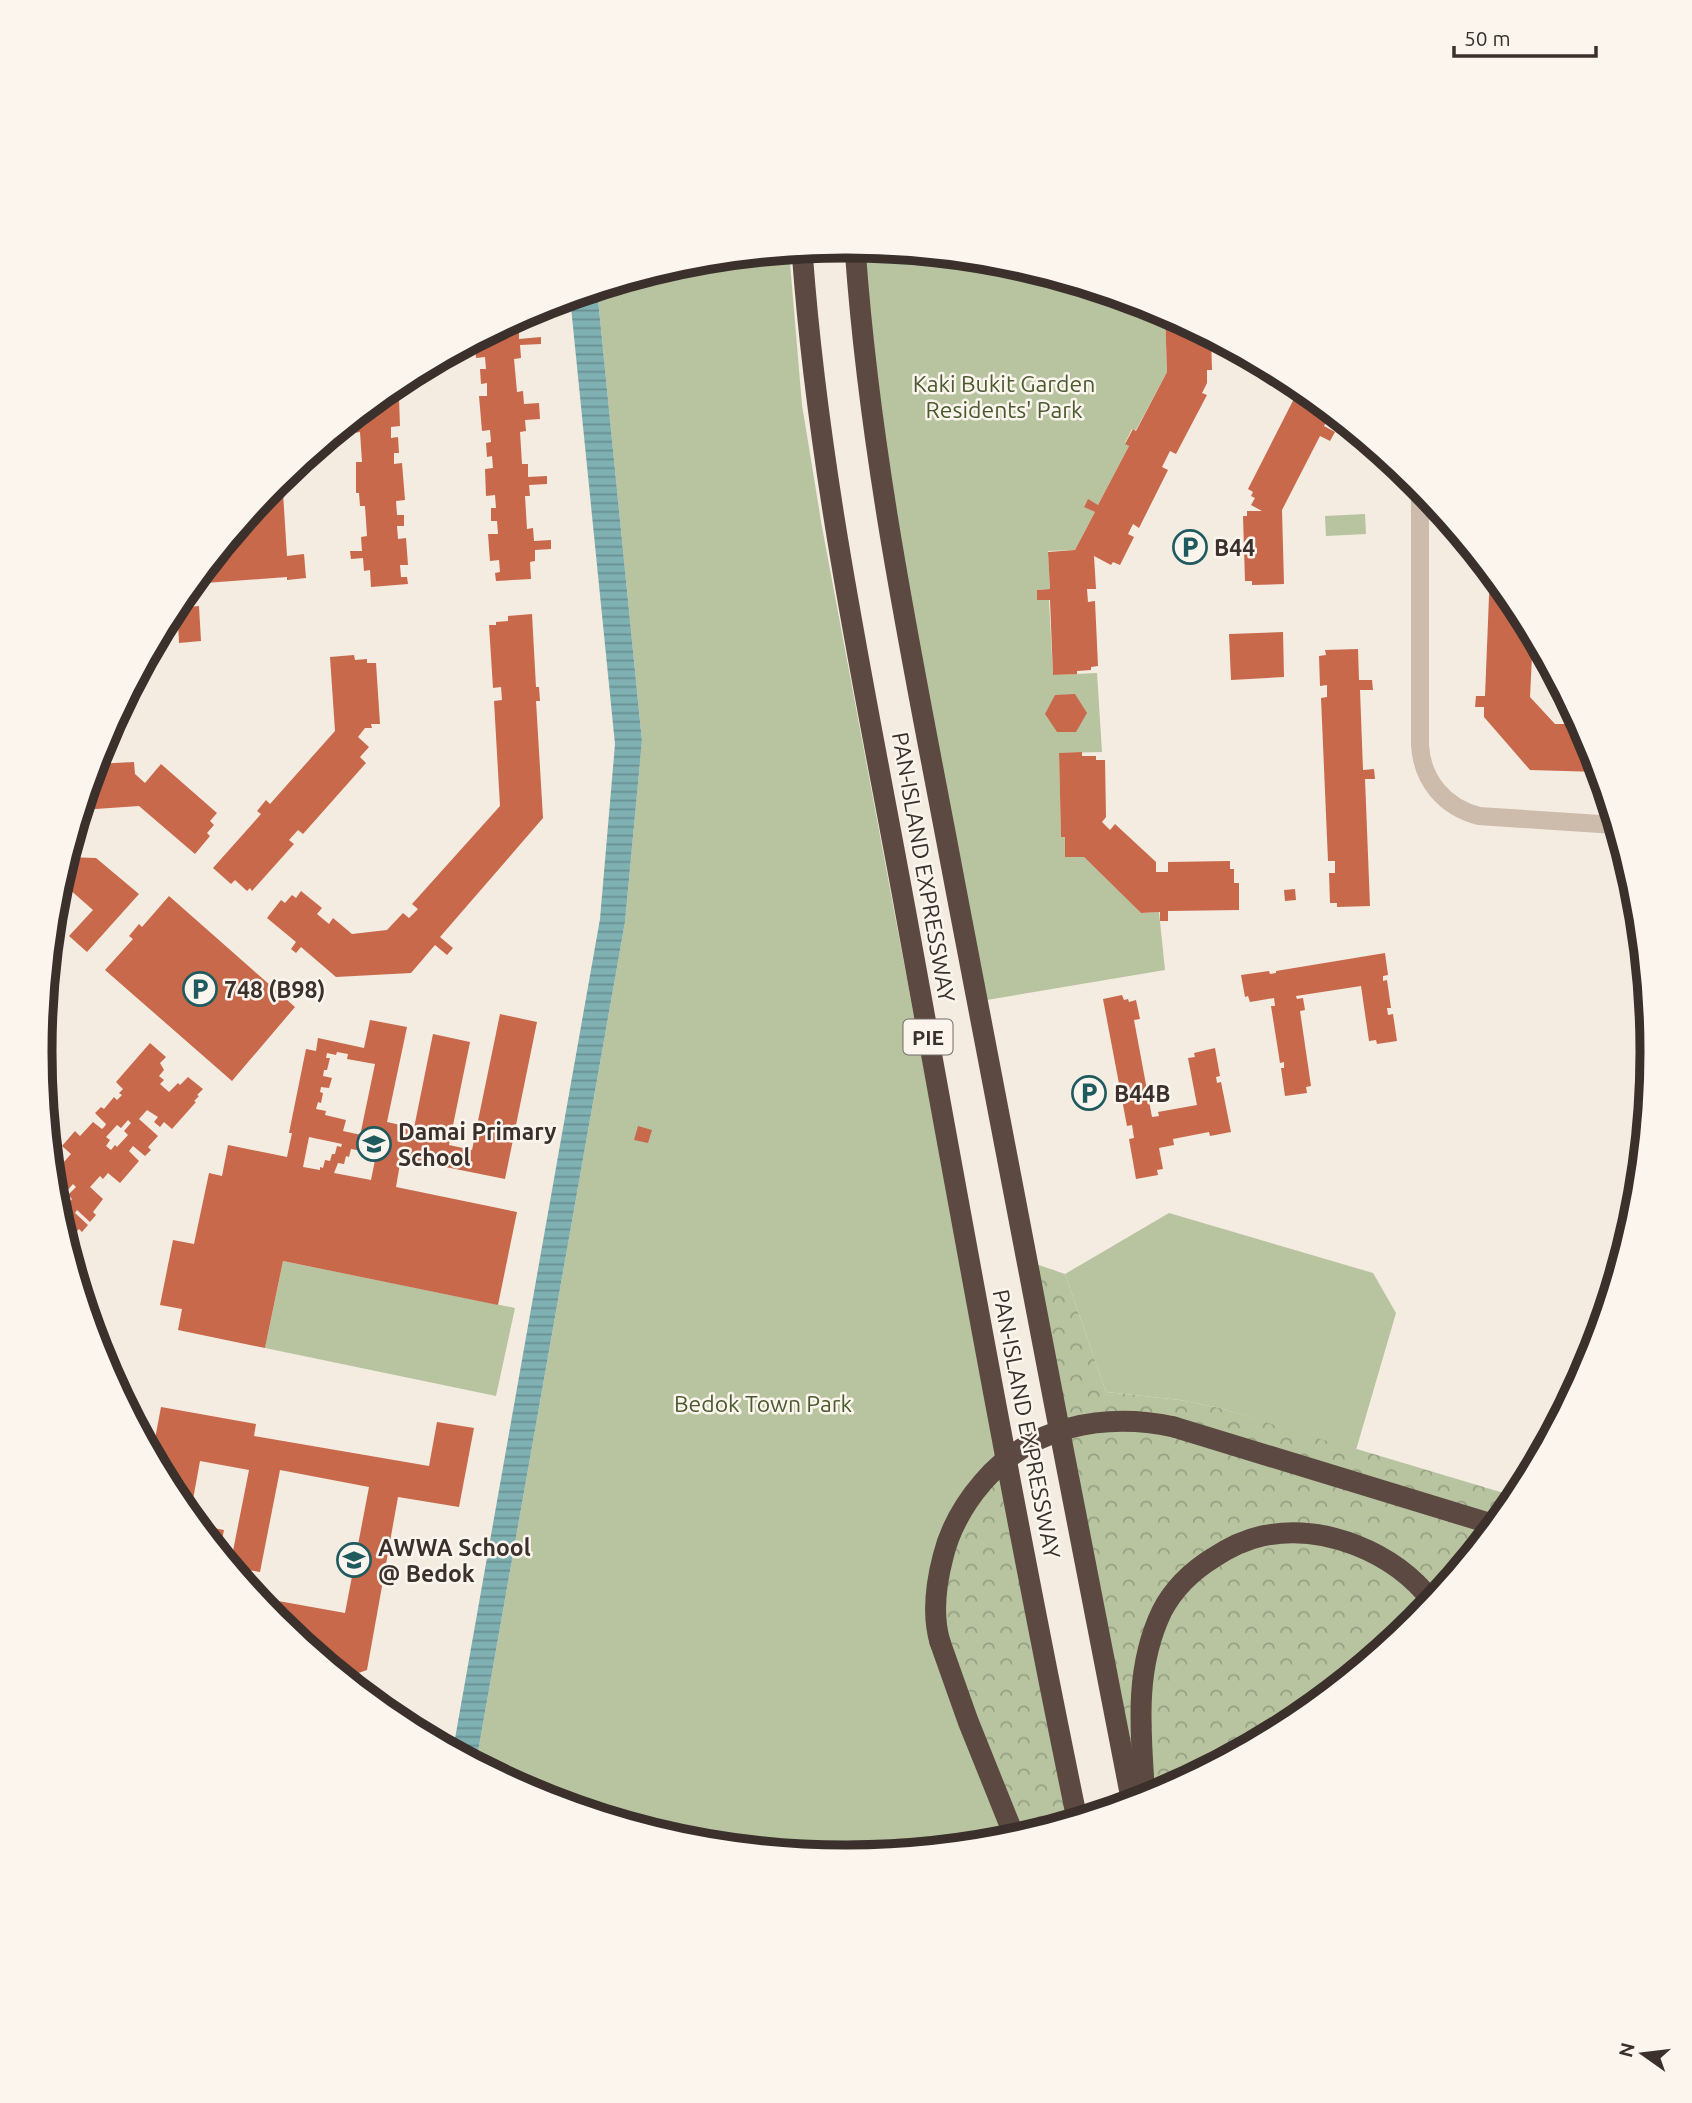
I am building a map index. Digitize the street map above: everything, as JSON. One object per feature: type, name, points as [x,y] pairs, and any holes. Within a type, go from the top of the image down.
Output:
[{"type":"highway","name":"PAN-ISLAND EXPRESSWAY","points":[[856,258],[870,409],[892,547],[1004,1147],[1130,1792]]},
{"type":"highway","name":"PAN-ISLAND EXPRESSWAY","points":[[803,260],[817,404],[839,549],[960,1212],[1075,1811]]},
{"type":"highway","points":[[1011,1828],[940,1642],[936,1600],[945,1547],[963,1508],[1000,1465],[1032,1441],[1058,1430],[1120,1420],[1174,1427],[1485,1522]]},
{"type":"highway","points":[[1144,1787],[1140,1702],[1145,1660],[1166,1604],[1186,1579],[1202,1565],[1237,1545],[1260,1536],[1288,1533],[1329,1537],[1362,1548],[1388,1561],[1425,1594]]},
{"type":"street","points":[[1420,504],[1420,745],[1424,768],[1432,783],[1452,804],[1479,816],[1606,824]]},
{"type":"green space","name":"Kaki Bukit Garden Residents' Park","points":[[862,259],[950,265],[1001,273],[1101,300],[1165,325],[1167,372],[1136,430],[1132,429],[1125,443],[1129,446],[1098,505],[1088,500],[1084,506],[1095,512],[1075,550],[1048,551],[1050,589],[1037,590],[1038,600],[1049,600],[1053,675],[1097,673],[1102,752],[1059,753],[1061,837],[1065,837],[1065,857],[1084,857],[1141,913],[1159,912],[1165,970],[981,1001],[899,544]]},
{"type":"green space","name":"Bedok Town Park","points":[[790,260],[802,405],[822,527],[997,1458],[929,1603],[1003,1829],[950,1838],[846,1845],[742,1838],[691,1830],[591,1803],[542,1785],[478,1754],[625,922],[642,741],[598,298],[691,273]]},
{"type":"green space","points":[[1365,514],[1366,534],[1326,536],[1325,516]]},
{"type":"green space","points":[[1169,1213],[1373,1273],[1396,1313],[1356,1450],[1220,1408],[1180,1400],[1106,1392],[1065,1274]]},
{"type":"green space","points":[[283,1261],[515,1308],[496,1396],[265,1348]]},
{"type":"green space","points":[[1027,1261],[1065,1274],[1106,1392],[1180,1400],[1220,1408],[1505,1493],[1443,1575],[1407,1613],[1329,1681],[1243,1739],[1130,1792]]},
{"type":"green space","points":[[1008,1463],[1075,1811],[1011,1828],[939,1637],[944,1553]]},
{"type":"water","points":[[598,298],[642,741],[625,922],[478,1754],[454,1742],[600,919],[615,744],[571,307]]},
{"type":"building","points":[[1165,325],[1211,347],[1212,370],[1207,370],[1207,383],[1202,393],[1207,395],[1176,454],[1170,451],[1162,467],[1168,470],[1139,528],[1133,524],[1128,534],[1134,537],[1120,565],[1113,562],[1111,565],[1094,556],[1096,589],[1087,589],[1088,602],[1095,601],[1098,666],[1091,667],[1091,670],[1077,671],[1077,674],[1053,675],[1050,600],[1037,600],[1037,590],[1050,589],[1048,552],[1075,550],[1095,512],[1084,507],[1088,499],[1098,505],[1129,446],[1125,444],[1133,429],[1136,431],[1167,372]]},
{"type":"building","points":[[519,329],[519,339],[541,337],[541,344],[520,345],[521,358],[514,359],[517,392],[523,391],[524,404],[539,403],[540,419],[525,420],[526,431],[520,432],[522,464],[528,464],[528,477],[547,476],[547,484],[529,485],[530,496],[525,496],[527,529],[533,528],[534,541],[551,540],[551,549],[535,550],[535,561],[530,562],[531,579],[496,581],[495,573],[500,572],[499,560],[490,561],[488,534],[498,534],[497,521],[491,521],[491,508],[496,508],[495,495],[486,496],[485,469],[493,468],[492,456],[487,457],[486,443],[491,442],[490,430],[482,431],[479,396],[487,396],[487,383],[481,384],[480,369],[486,369],[485,357],[476,358],[476,350]]},
{"type":"building","points":[[1295,397],[1327,420],[1324,426],[1335,432],[1330,441],[1320,436],[1282,510],[1284,584],[1252,585],[1252,581],[1245,581],[1243,516],[1247,516],[1247,511],[1262,511],[1251,505],[1255,498],[1251,496],[1253,492],[1248,489]]},
{"type":"building","points":[[399,399],[400,426],[391,427],[391,438],[398,437],[399,453],[394,453],[394,464],[402,463],[405,500],[396,501],[397,515],[404,515],[404,526],[397,526],[398,539],[406,538],[408,565],[400,565],[401,577],[407,577],[408,584],[371,587],[370,570],[364,571],[363,558],[351,559],[350,551],[362,551],[361,537],[367,536],[365,506],[360,506],[359,493],[356,493],[356,462],[362,462],[360,432],[354,433],[354,430],[363,422]]},
{"type":"building","points":[[283,492],[287,556],[304,554],[306,578],[287,580],[287,577],[206,583],[249,528]]},
{"type":"building","points":[[1489,587],[1532,654],[1530,697],[1555,724],[1568,724],[1588,772],[1530,770],[1484,717],[1484,707],[1475,707],[1476,696],[1485,696]]},
{"type":"building","points":[[199,606],[201,641],[179,643],[178,624],[189,607]]},
{"type":"building","points":[[532,614],[536,687],[539,687],[540,701],[536,701],[543,818],[440,937],[453,948],[447,955],[435,945],[411,973],[336,977],[301,947],[296,953],[291,949],[296,942],[267,918],[281,900],[285,903],[292,895],[296,898],[301,891],[322,908],[317,914],[329,924],[333,918],[352,934],[387,930],[403,913],[409,918],[418,909],[412,904],[500,806],[494,701],[502,700],[501,687],[493,688],[489,625],[508,621],[508,616]]},
{"type":"building","points":[[1283,632],[1284,677],[1231,680],[1229,634]]},
{"type":"building","points":[[1358,649],[1359,680],[1372,680],[1373,690],[1360,690],[1363,770],[1374,769],[1375,779],[1365,779],[1370,906],[1337,907],[1337,903],[1330,903],[1329,873],[1335,873],[1335,861],[1328,861],[1321,698],[1327,697],[1327,685],[1320,686],[1319,656],[1326,655],[1325,650]]},
{"type":"building","points":[[354,655],[355,660],[367,659],[367,663],[376,663],[380,724],[371,724],[372,728],[365,728],[358,737],[369,747],[360,757],[366,763],[303,834],[298,830],[289,840],[294,844],[252,891],[250,888],[247,891],[235,880],[231,884],[213,868],[261,814],[257,811],[266,800],[270,804],[335,731],[330,657]]},
{"type":"building","points":[[1075,694],[1087,713],[1076,732],[1057,732],[1045,714],[1055,695]]},
{"type":"building","points":[[1082,752],[1082,756],[1096,756],[1096,760],[1105,760],[1106,817],[1102,822],[1110,830],[1115,824],[1156,862],[1156,872],[1168,872],[1168,862],[1230,861],[1230,869],[1234,869],[1234,883],[1239,883],[1239,910],[1168,911],[1168,921],[1160,921],[1160,912],[1141,913],[1084,857],[1065,857],[1065,837],[1061,837],[1059,753]]},
{"type":"building","points":[[134,762],[135,774],[145,783],[161,764],[217,813],[210,821],[214,825],[207,833],[210,836],[195,854],[139,806],[91,809],[107,763]]},
{"type":"building","points":[[77,857],[96,858],[139,894],[87,952],[69,936],[93,910],[70,890]]},
{"type":"building","points":[[1295,889],[1296,900],[1285,901],[1284,890]]},
{"type":"building","name":"748 (B98)","points":[[169,896],[295,1007],[232,1081],[105,970],[133,939],[129,936],[139,924],[142,927]]},
{"type":"building","points":[[1385,953],[1388,975],[1383,976],[1383,981],[1387,980],[1391,1008],[1387,1008],[1388,1015],[1393,1014],[1397,1041],[1377,1044],[1376,1040],[1369,1041],[1361,986],[1296,996],[1297,999],[1303,998],[1305,1010],[1300,1011],[1311,1086],[1306,1087],[1307,1093],[1285,1096],[1281,1068],[1284,1068],[1284,1062],[1280,1063],[1271,1006],[1275,1006],[1274,998],[1250,1002],[1248,996],[1245,997],[1241,975],[1269,971],[1270,974]]},
{"type":"building","points":[[1122,995],[1124,1000],[1128,999],[1129,1002],[1136,1000],[1140,1019],[1134,1020],[1152,1117],[1159,1116],[1158,1112],[1197,1105],[1188,1058],[1195,1057],[1194,1053],[1215,1048],[1220,1076],[1216,1077],[1217,1083],[1221,1082],[1231,1132],[1210,1136],[1209,1132],[1173,1139],[1174,1145],[1159,1148],[1163,1169],[1157,1170],[1158,1175],[1136,1179],[1129,1139],[1134,1138],[1132,1125],[1127,1126],[1103,999]]},
{"type":"building","points":[[500,1014],[537,1022],[505,1179],[401,1158],[396,1187],[517,1212],[498,1305],[283,1261],[265,1348],[178,1330],[182,1309],[160,1305],[173,1240],[194,1244],[209,1173],[222,1176],[228,1145],[287,1157],[292,1133],[289,1133],[306,1049],[316,1051],[318,1038],[364,1048],[370,1020],[407,1027],[387,1122],[414,1128],[433,1034],[470,1042],[449,1145],[472,1150]],"holes":[[[337,1052],[348,1054],[347,1059],[375,1064],[361,1131],[367,1132],[366,1136],[343,1131],[346,1120],[325,1115],[326,1111],[316,1109],[318,1102],[321,1103],[321,1087],[329,1088],[332,1078],[323,1076],[330,1058],[326,1058],[327,1053],[336,1055]],[[309,1137],[342,1144],[341,1147],[337,1146],[330,1161],[325,1160],[320,1170],[303,1167]],[[358,1146],[377,1150],[371,1180],[334,1173],[338,1163],[344,1164],[346,1156],[349,1157],[351,1149],[357,1150]]]},
{"type":"building","points":[[150,1043],[166,1057],[160,1063],[164,1070],[159,1076],[164,1080],[160,1084],[169,1092],[188,1077],[203,1089],[197,1095],[199,1096],[194,1101],[196,1102],[172,1129],[164,1122],[160,1127],[154,1122],[158,1117],[147,1110],[139,1119],[158,1136],[148,1147],[151,1150],[145,1156],[133,1146],[129,1151],[139,1161],[120,1183],[108,1173],[103,1179],[100,1176],[90,1187],[103,1199],[93,1212],[96,1215],[90,1222],[77,1210],[75,1213],[88,1225],[82,1232],[79,1229],[75,1234],[68,1204],[72,1199],[68,1195],[76,1187],[73,1184],[65,1192],[60,1161],[63,1163],[71,1154],[62,1146],[75,1131],[80,1136],[93,1122],[102,1129],[106,1124],[95,1113],[101,1107],[104,1109],[114,1097],[117,1100],[123,1089],[116,1082]],"holes":[[[128,1120],[131,1123],[124,1131],[128,1135],[117,1147],[115,1145],[111,1150],[106,1146],[110,1140],[106,1137],[117,1125],[121,1128]]]},
{"type":"building","points":[[638,1126],[652,1130],[648,1143],[634,1140]]},
{"type":"building","points":[[161,1407],[256,1424],[254,1436],[429,1466],[437,1422],[474,1428],[459,1507],[398,1497],[367,1670],[355,1674],[273,1600],[345,1613],[369,1487],[280,1470],[260,1572],[244,1569],[229,1550],[233,1551],[249,1470],[200,1461],[193,1502],[155,1440]]},
{"type":"building","points":[[211,1528],[224,1530],[222,1542]]},
{"type":"place","name":"B44","points":[[1190,547]]},
{"type":"place","name":"748 (B98)","points":[[200,989]]},
{"type":"place","name":"B44B","points":[[1089,1093]]},
{"type":"place","name":"Damai Primary School","points":[[374,1144]]},
{"type":"place","name":"AWWA School @ Bedok","points":[[354,1560]]}]
